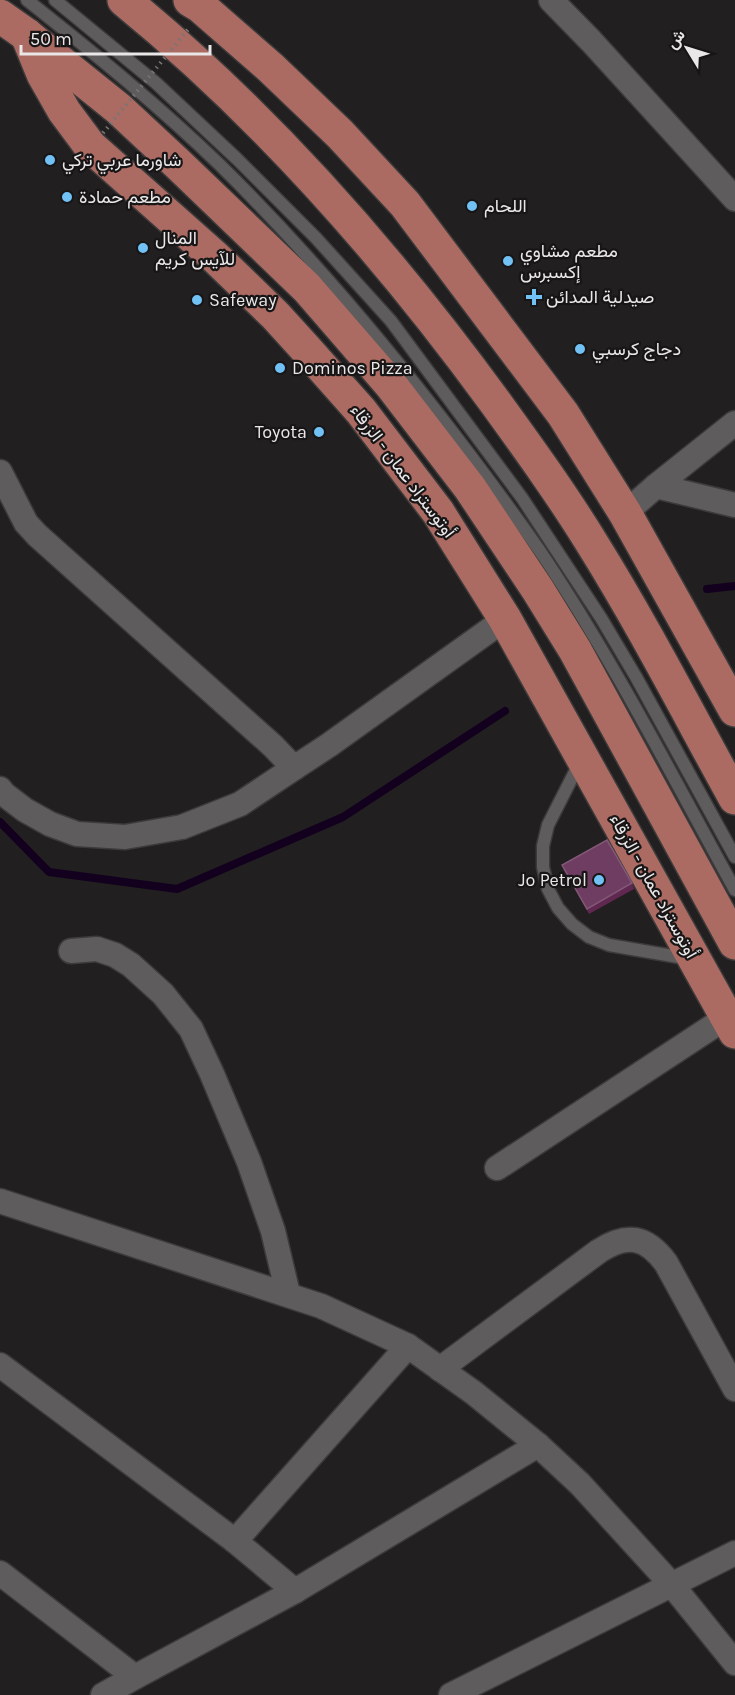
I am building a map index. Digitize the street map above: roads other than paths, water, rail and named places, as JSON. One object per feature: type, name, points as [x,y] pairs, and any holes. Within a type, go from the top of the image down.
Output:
[{"type":"highway","points":[[124,0],[173,40],[239,102],[304,169],[366,238],[447,336],[525,444],[592,543],[634,614],[735,798]]},
{"type":"highway","points":[[190,14],[200,6],[272,68],[340,134],[405,204],[563,414],[625,513],[735,710]]},
{"type":"highway","points":[[0,16],[119,109],[307,288],[391,385],[470,488],[575,650],[735,943]]},
{"type":"highway","name":"أوتوستراد عمان - الزرقاء","points":[[27,35],[53,93],[90,146],[215,257],[275,315],[361,411],[438,512],[505,620],[731,1025]]},
{"type":"highway","points":[[366,238],[405,204]]},
{"type":"highway","points":[[275,315],[307,288]]},
{"type":"street","points":[[551,0],[735,199]]},
{"type":"street","points":[[625,513],[735,423]]},
{"type":"street","points":[[0,472],[26,523],[37,535],[264,738],[294,768]]},
{"type":"street","points":[[656,486],[735,505]]},
{"type":"street","points":[[0,789],[25,810],[50,824],[77,834],[125,837],[182,827],[240,804],[505,620]]},
{"type":"street","points":[[71,951],[97,949],[115,955],[131,965],[163,994],[191,1029],[249,1162],[273,1231],[288,1294]]},
{"type":"street","points":[[497,1168],[731,1025]]},
{"type":"street","points":[[0,1201],[288,1294],[343,1315],[408,1346],[474,1393],[538,1445],[580,1484],[672,1585],[735,1663]]},
{"type":"street","points":[[440,1369],[599,1251],[613,1242],[629,1239],[643,1242],[656,1250],[666,1263],[735,1389]]},
{"type":"street","points":[[235,1541],[408,1346]]},
{"type":"street","points":[[0,1365],[235,1541],[295,1591]]},
{"type":"street","points":[[103,1695],[295,1591],[538,1445]]},
{"type":"street","points":[[451,1695],[735,1553]]},
{"type":"street","points":[[0,1573],[135,1677]]},
{"type":"lane","points":[[27,0],[153,104],[219,165],[330,281],[425,396],[508,505],[546,561],[625,690],[735,890]]},
{"type":"lane","points":[[55,0],[156,83],[237,159],[316,238],[391,321],[522,498],[601,618],[642,687],[735,857]]},
{"type":"lane","points":[[582,759],[548,825],[543,846],[543,867],[548,889],[558,908],[572,924],[589,937],[609,945],[694,959]]},
{"type":"waterway","points":[[707,589],[735,586]]},
{"type":"waterway","points":[[0,822],[49,872],[177,889],[343,817],[505,711]]},
{"type":"place","name":"شاورما عربي تركي","points":[[50,160]]},
{"type":"place","name":"مطعم حمادة","points":[[67,197]]},
{"type":"place","name":"اللحام","points":[[472,206]]},
{"type":"place","name":"المنال للآيس كريم","points":[[143,248]]},
{"type":"place","name":"مطعم مشاوي إكسبرس","points":[[508,261]]},
{"type":"place","name":"صيدلية المدائن","points":[[534,297]]},
{"type":"place","name":"Safeway","points":[[197,300]]},
{"type":"place","name":"دجاج كرسبي","points":[[580,349]]},
{"type":"place","name":"Dominos Pizza","points":[[280,368]]},
{"type":"place","name":"Toyota","points":[[319,432]]},
{"type":"place","name":"Jo Petrol","points":[[599,880]]}]
